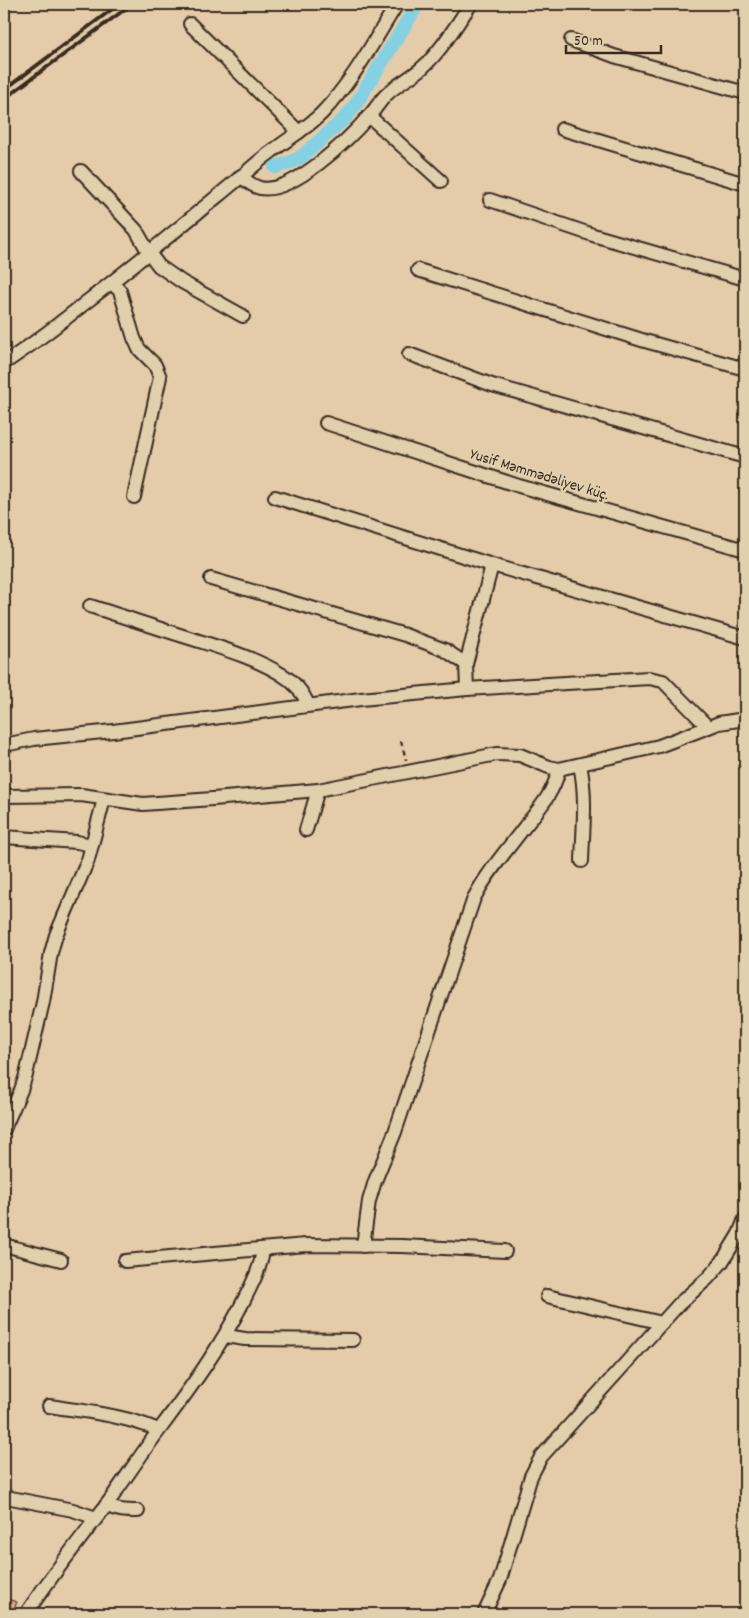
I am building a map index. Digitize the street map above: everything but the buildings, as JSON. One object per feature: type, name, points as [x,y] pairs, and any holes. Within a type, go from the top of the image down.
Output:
[{"type":"street","points":[[4,363],[36,342],[112,283],[241,176],[322,113],[358,67],[397,4]]},
{"type":"street","points":[[241,176],[249,183],[260,188],[274,188],[288,183],[311,170],[331,155],[369,116],[383,97],[395,86],[421,69],[436,55],[470,4]]},
{"type":"street","points":[[190,24],[299,132]]},
{"type":"street","points":[[571,40],[614,56],[745,93]]},
{"type":"street","points":[[369,116],[441,181]]},
{"type":"street","points":[[562,128],[745,184]]},
{"type":"street","points":[[81,171],[136,230],[159,266],[182,282],[243,316]]},
{"type":"street","points":[[490,200],[593,235],[745,279]]},
{"type":"street","points":[[418,270],[646,341],[745,369]]},
{"type":"street","points":[[112,283],[120,292],[139,349],[155,365],[160,377],[134,497]]},
{"type":"street","points":[[409,354],[492,386],[745,457]]},
{"type":"street","name":"Yusif Məmmədəliyev küç.","points":[[326,422],[519,486],[745,550]]},
{"type":"street","points":[[275,498],[492,565],[745,638]]},
{"type":"street","points":[[467,689],[466,664],[492,565]]},
{"type":"street","points":[[211,579],[405,635],[445,650],[466,664]]},
{"type":"street","points":[[90,606],[230,651],[253,661],[281,674],[298,687],[308,705]]},
{"type":"street","points":[[4,745],[34,739],[113,732],[308,705],[467,689],[655,678],[663,682],[708,727]]},
{"type":"street","points":[[4,796],[81,795],[143,804],[318,790],[510,753],[559,769],[664,744],[719,723],[745,719]]},
{"type":"street","points":[[580,765],[584,792],[582,861]]},
{"type":"street","points":[[363,1246],[369,1201],[375,1181],[390,1146],[474,898],[484,878],[547,798],[556,782],[559,769]]},
{"type":"street","points":[[306,830],[318,790]]},
{"type":"street","points":[[4,1129],[26,1075],[56,935],[82,875],[104,799]]},
{"type":"street","points":[[4,837],[77,842],[92,845]]},
{"type":"street","points":[[484,1614],[500,1580],[528,1485],[536,1466],[548,1449],[662,1323],[722,1262],[745,1219]]},
{"type":"street","points":[[4,1245],[61,1260]]},
{"type":"street","points":[[125,1262],[306,1245],[506,1251]]},
{"type":"street","points":[[26,1614],[158,1430],[192,1387],[226,1336],[257,1276],[264,1249]]},
{"type":"street","points":[[547,1296],[662,1323]]},
{"type":"street","points":[[226,1336],[245,1339],[353,1340]]},
{"type":"street","points":[[49,1406],[122,1417],[158,1430]]},
{"type":"street","points":[[6,1497],[73,1510],[96,1518]]},
{"type":"street","points":[[106,1505],[123,1512],[138,1511]]},
{"type":"path","points":[[401,741],[409,771]]},
{"type":"waterway","points":[[275,167],[301,157],[345,118],[356,104],[418,4]]},
{"type":"railway","points":[[4,90],[119,4]]},
{"type":"railway","points":[[4,99],[132,4]]}]
